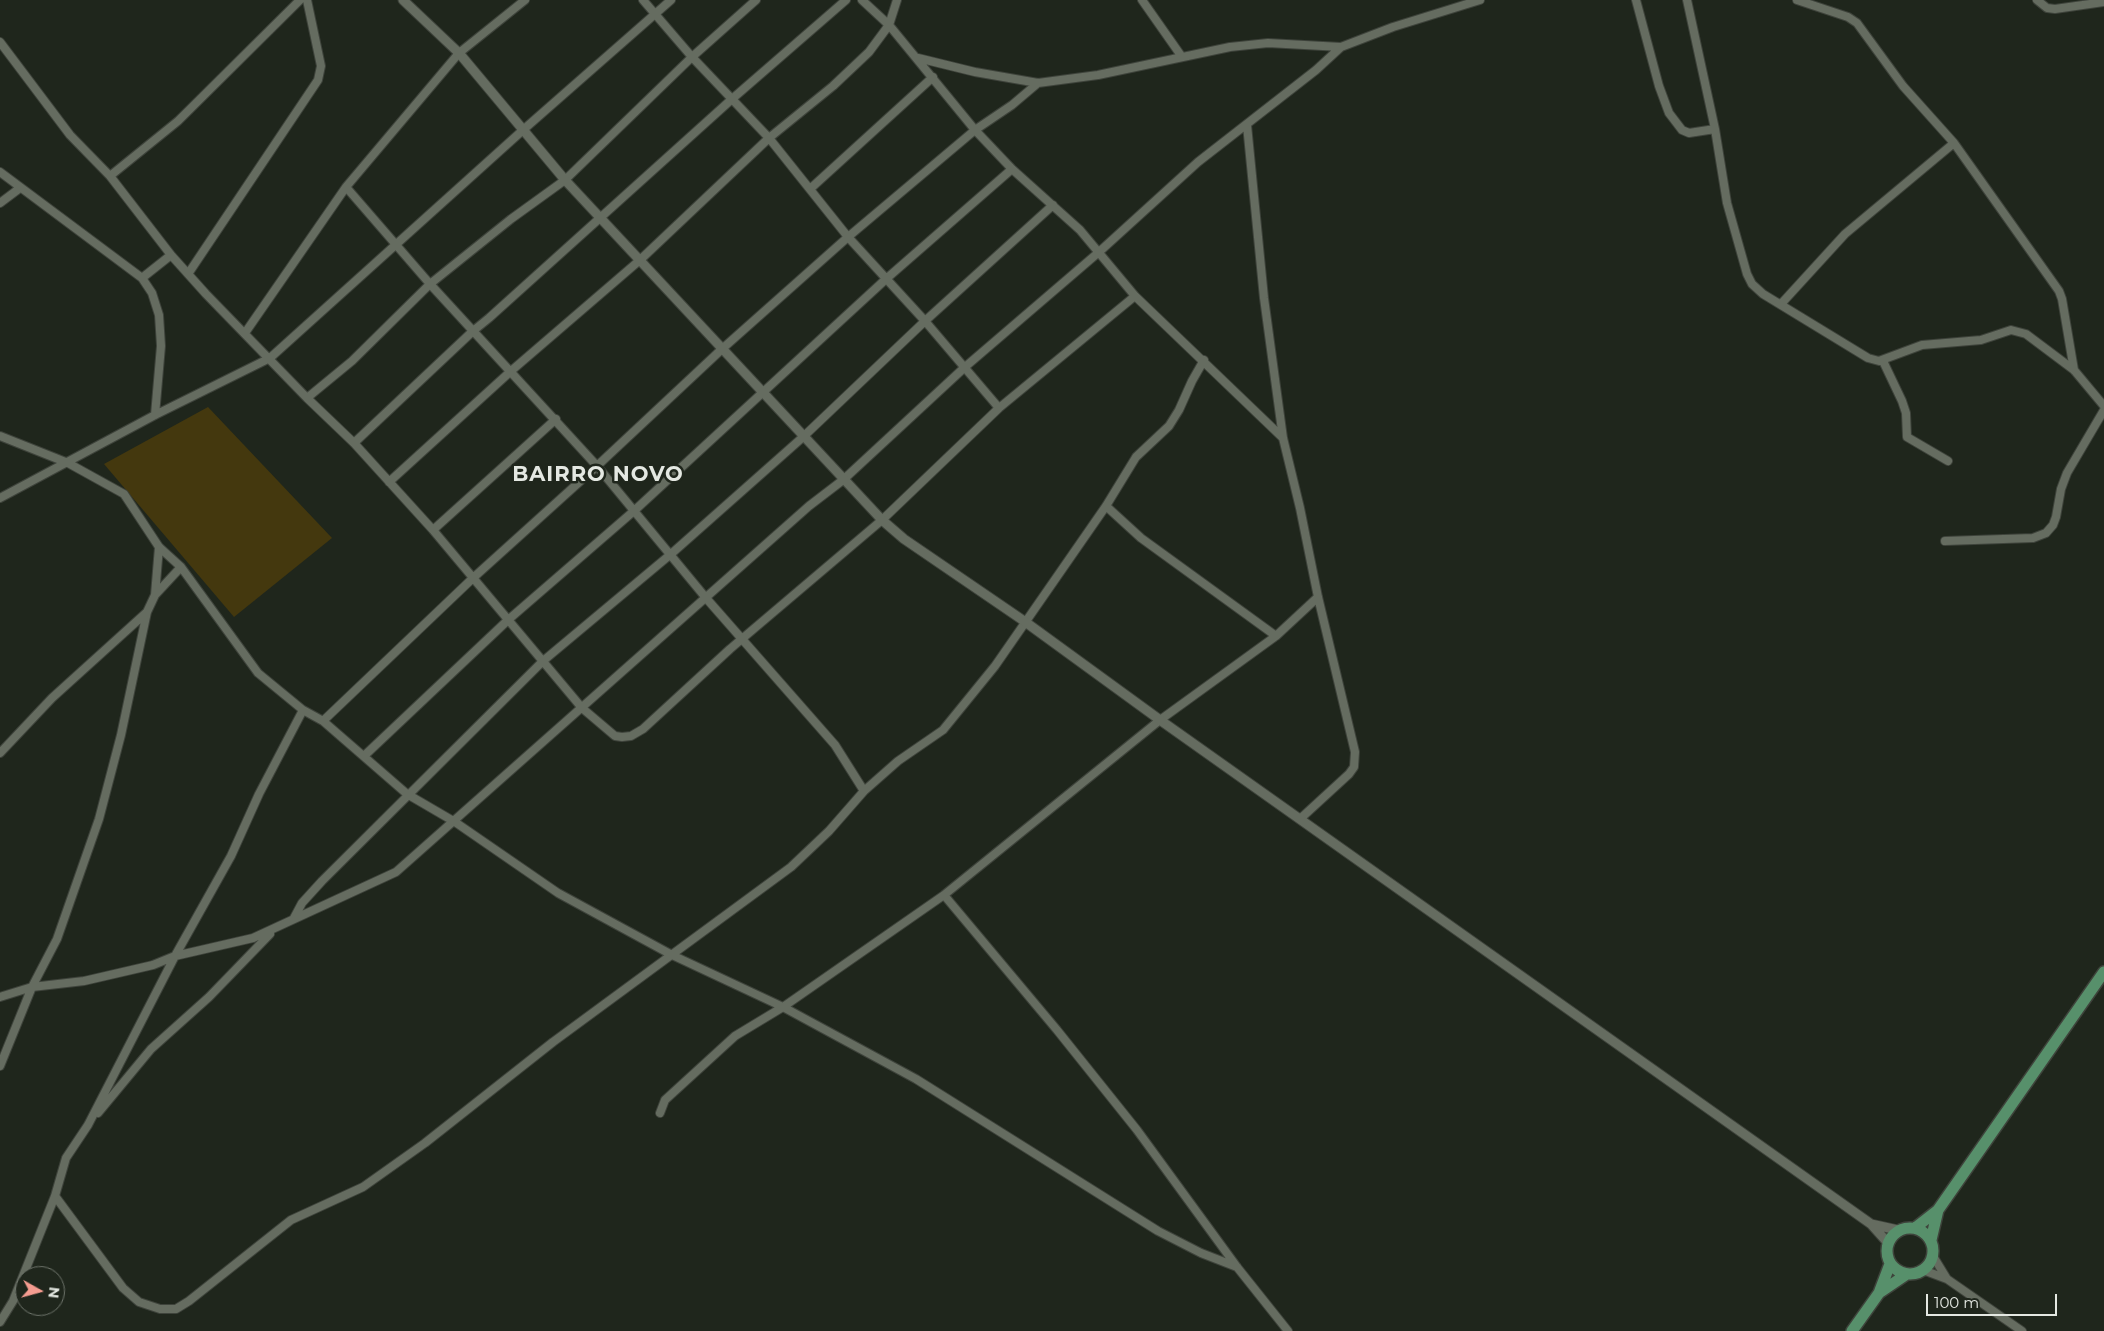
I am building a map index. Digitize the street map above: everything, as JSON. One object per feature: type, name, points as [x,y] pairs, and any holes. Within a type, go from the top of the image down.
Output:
[{"type":"main road","points":[[1915,1228],[1938,1210],[2104,972]]},
{"type":"main road","points":[[1878,1293],[1906,1274],[1923,1270],[1931,1261],[1933,1256],[1931,1240],[1938,1210]]},
{"type":"main road","points":[[1906,1274],[1890,1264],[1888,1243],[1898,1230],[1909,1227],[1927,1234],[1931,1240]]},
{"type":"main road","points":[[1852,1331],[1878,1293],[1890,1264]]},
{"type":"street","points":[[110,176],[178,121],[300,0]]},
{"type":"street","points":[[188,274],[318,80],[321,66],[307,0]]},
{"type":"street","points":[[403,0],[459,53],[565,180],[762,394],[842,480],[904,539],[1024,621],[1160,720],[1871,1224],[1888,1243]]},
{"type":"street","points":[[245,333],[346,186],[459,53],[525,0]]},
{"type":"street","points":[[643,0],[692,57],[769,138],[848,237],[965,366],[999,408]]},
{"type":"street","points":[[0,498],[155,415],[270,358],[523,130],[671,0]]},
{"type":"street","points":[[307,398],[352,361],[430,284],[565,180],[692,57],[756,0]]},
{"type":"street","points":[[354,443],[473,330],[489,318],[732,99],[846,0]]},
{"type":"street","points":[[862,0],[889,25],[918,58],[975,130],[1012,169],[1080,230],[1135,296],[1204,360],[1283,438]]},
{"type":"street","points":[[389,482],[512,371],[640,260],[769,138],[833,86],[869,52],[889,25],[897,0]]},
{"type":"street","points":[[1142,0],[1182,57]]},
{"type":"street","points":[[0,997],[32,987],[84,981],[153,965],[175,956],[253,938],[273,931],[294,918],[337,901],[396,872],[455,822],[809,506],[842,480],[965,366],[1099,252],[1198,162],[1316,70],[1341,47],[1393,27],[1480,0]]},
{"type":"street","points":[[1636,0],[1659,86],[1669,113],[1682,130],[1689,133],[1715,129]]},
{"type":"street","points":[[1687,0],[1715,129],[1726,203],[1747,274],[1752,284],[1763,294],[1868,358],[1883,361],[1922,345],[1981,340],[2011,330],[2026,334],[2074,370],[2104,406]]},
{"type":"street","points":[[1798,0],[1848,17],[1857,23],[1903,86],[1954,143],[2059,291],[2074,370]]},
{"type":"street","points":[[2037,0],[2047,8],[2055,9],[2104,2]]},
{"type":"street","points":[[0,42],[70,135],[110,176],[171,255],[307,398],[354,443],[433,530],[582,708],[615,736],[631,736],[644,729],[742,640],[882,520],[999,408],[1135,296]]},
{"type":"street","points":[[918,58],[975,72],[1038,82],[1098,75],[1230,47],[1268,43],[1341,47]]},
{"type":"street","points":[[810,189],[933,77]]},
{"type":"street","points":[[323,721],[473,578],[597,466],[722,349],[848,237],[975,130],[1012,105],[1038,82]]},
{"type":"street","points":[[1247,125],[1264,298],[1283,438],[1355,752],[1355,761],[1349,774],[1300,819]]},
{"type":"street","points":[[1781,304],[1845,234],[1954,143]]},
{"type":"street","points":[[364,756],[508,620],[635,510],[886,279],[1012,169]]},
{"type":"street","points":[[0,172],[142,278],[152,293],[159,315],[161,346],[155,415]]},
{"type":"street","points":[[346,186],[430,284],[556,419],[635,510],[706,598],[835,746],[864,791]]},
{"type":"street","points":[[0,203],[20,188]]},
{"type":"street","points":[[294,918],[302,903],[322,881],[407,794],[543,661],[671,554],[803,437],[925,321],[1053,205]]},
{"type":"street","points":[[142,278],[171,255]]},
{"type":"street","points":[[55,1196],[123,1288],[139,1302],[160,1309],[176,1309],[190,1301],[291,1220],[363,1187],[425,1143],[553,1042],[791,866],[829,831],[864,791],[898,761],[943,730],[989,674],[1024,621],[1106,506],[1136,457],[1169,426],[1204,360]]},
{"type":"street","points":[[1883,361],[1906,413],[1907,437],[1948,460]]},
{"type":"street","points":[[1944,542],[2033,538],[2040,537],[2046,533],[2056,517],[2061,489],[2067,473],[2104,410]]},
{"type":"street","points":[[433,530],[556,419]]},
{"type":"street","points":[[0,436],[68,463],[124,494],[159,547],[181,567],[258,673],[303,710],[323,721],[407,794],[455,822],[558,893],[672,955],[783,1008],[916,1080],[1158,1231],[1201,1253],[1237,1267]]},
{"type":"street","points":[[1106,506],[1141,538],[1276,636]]},
{"type":"street","points":[[155,595],[159,547]]},
{"type":"street","points":[[0,1066],[32,987],[57,939],[99,819],[121,735],[147,612],[155,595],[181,567]]},
{"type":"street","points":[[660,1113],[665,1100],[735,1036],[783,1008],[944,895],[1160,720],[1276,636],[1318,597]]},
{"type":"street","points":[[0,752],[52,698],[147,612]]},
{"type":"street","points":[[88,1125],[175,956],[231,856],[259,794],[303,710]]},
{"type":"street","points":[[944,895],[1057,1030],[1137,1130],[1237,1267],[1288,1331]]},
{"type":"street","points":[[0,1322],[13,1300],[55,1196],[66,1158],[88,1125],[151,1049],[209,997],[273,931]]},
{"type":"street","points":[[1871,1224],[1898,1230]]},
{"type":"street","points":[[1933,1256],[1947,1279]]},
{"type":"street","points":[[1923,1270],[1947,1279],[2022,1331]]},
{"type":"shaded area","points":[[208,407],[332,538],[234,617],[104,464]]},
{"type":"district","name":"BAIRRO NOVO","points":[[598,475]]}]
